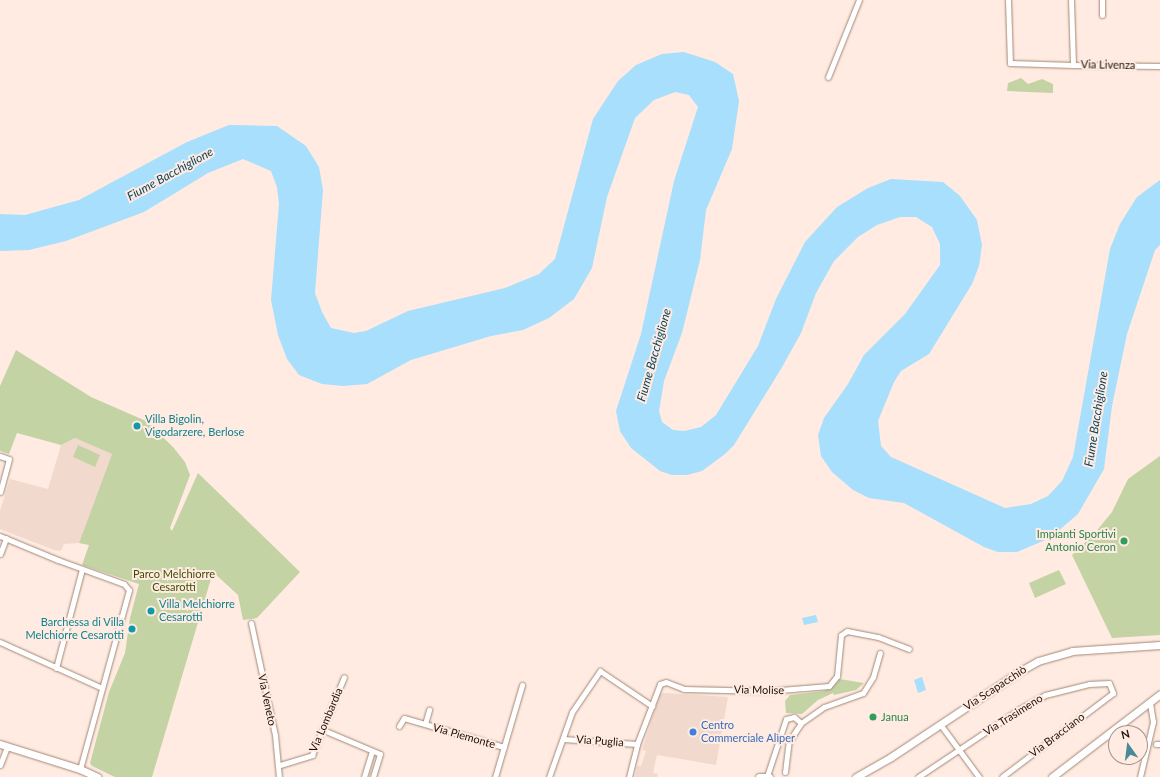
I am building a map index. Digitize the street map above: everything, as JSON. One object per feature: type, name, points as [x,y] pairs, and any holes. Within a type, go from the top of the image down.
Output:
[{"type":"street","points":[[828,76],[859,0]]},
{"type":"street","points":[[1008,0],[1010,63],[1073,65]]},
{"type":"street","name":"Via Livenza","points":[[1071,0],[1073,65],[1160,66]]},
{"type":"street","points":[[1102,0],[1102,15]]},
{"type":"street","points":[[0,456],[9,459],[0,492]]},
{"type":"street","points":[[0,536],[124,584],[129,590],[80,769]]},
{"type":"street","points":[[0,554],[6,538]]},
{"type":"street","points":[[56,668],[82,569]]},
{"type":"street","name":"Via Veneto","points":[[251,623],[280,765],[279,777]]},
{"type":"street","name":"Via Molise","points":[[630,776],[637,744],[660,684],[666,682],[684,689],[789,691],[829,686],[837,676],[842,635],[847,630],[878,637],[909,649]]},
{"type":"street","points":[[0,642],[102,688]]},
{"type":"street","name":"Via Scapacchiò","points":[[856,777],[1038,661],[1072,651],[1150,646],[1160,644]]},
{"type":"street","name":"Via Scapacchiò","points":[[1150,646],[1160,649]]},
{"type":"street","points":[[785,772],[789,741],[801,723],[824,706],[863,693],[873,677],[880,653]]},
{"type":"street","points":[[549,777],[575,707],[600,671],[652,706]]},
{"type":"street","name":"Via Lombardia","points":[[280,765],[312,756],[344,677]]},
{"type":"street","name":"Via Trasimeno","points":[[918,777],[1018,710],[1045,695],[1068,687],[1109,683],[1113,693]]},
{"type":"street","name":"Via Piemonte","points":[[495,777],[522,685]]},
{"type":"street","name":"Via Bracciano","points":[[1002,777],[1113,693]]},
{"type":"street","points":[[1052,777],[1160,695]]},
{"type":"street","points":[[1140,777],[1153,722],[1150,702]]},
{"type":"street","name":"Via Piemonte","points":[[425,724],[429,710]]},
{"type":"street","points":[[759,777],[768,776],[786,719],[794,717],[801,723]]},
{"type":"street","name":"Via Piemonte","points":[[399,726],[404,718],[504,747]]},
{"type":"street","points":[[940,724],[958,751],[979,777]]},
{"type":"street","points":[[328,732],[380,754],[373,777]]},
{"type":"street","name":"Via Puglia","points":[[563,739],[637,744]]},
{"type":"street","points":[[0,744],[80,769],[96,777]]},
{"type":"street","points":[[0,765],[7,747]]},
{"type":"street","points":[[364,777],[372,751]]},
{"type":"shaded area","points":[[75,438],[112,454],[79,543],[64,544],[61,551],[54,550],[0,529],[0,511],[10,479],[48,489],[61,445]]},
{"type":"shaded area","points":[[665,693],[728,697],[716,765],[657,755],[653,773],[658,774],[657,777],[635,777],[637,766],[641,766],[646,751],[642,750],[660,694]]},
{"type":"green space","points":[[1021,78],[1028,84],[1042,79],[1053,84],[1053,93],[1007,91],[1008,83]]},
{"type":"green space","name":"Parco Melchiorre Cesarotti","points":[[16,350],[91,397],[146,421],[173,447],[185,462],[190,475],[170,528],[172,531],[198,473],[300,572],[257,618],[243,620],[238,595],[213,572],[152,777],[115,777],[92,766],[90,763],[109,692],[125,653],[130,618],[139,584],[82,565],[89,545],[79,543],[112,454],[75,438],[61,445],[17,433],[9,454],[0,451],[0,386]]},
{"type":"green space","points":[[78,445],[100,455],[95,467],[73,457]]},
{"type":"green space","name":"Impianti Sportivi Antonio Ceron","points":[[1160,456],[1160,635],[1112,638],[1072,555],[1094,534],[1112,512],[1128,479]]},
{"type":"green space","points":[[1059,570],[1066,584],[1035,598],[1029,583]]},
{"type":"green space","points":[[839,679],[864,683],[856,690],[834,695],[833,693],[818,700],[802,714],[786,713],[785,701],[790,695],[824,691],[834,686]]},
{"type":"water","name":"Fiume Bacchiglione","points":[[684,52],[715,62],[733,74],[739,101],[732,149],[706,210],[700,260],[682,333],[664,381],[659,411],[662,422],[673,430],[684,431],[701,427],[716,415],[758,346],[776,299],[805,242],[837,207],[868,188],[891,179],[943,182],[960,196],[977,220],[982,245],[979,266],[972,284],[929,354],[901,371],[894,382],[878,421],[881,446],[891,457],[1005,508],[1031,504],[1048,496],[1062,481],[1073,457],[1110,249],[1120,224],[1137,197],[1160,180],[1160,245],[1155,250],[1127,334],[1112,406],[1104,469],[1078,514],[1050,538],[1017,552],[998,552],[984,547],[904,503],[869,498],[853,490],[832,472],[821,456],[818,435],[824,418],[848,384],[864,355],[905,314],[940,265],[940,244],[932,227],[916,217],[900,217],[877,225],[858,237],[834,261],[816,293],[801,333],[781,369],[734,445],[725,454],[702,471],[687,475],[672,475],[660,471],[631,448],[620,431],[616,411],[641,334],[674,181],[698,107],[689,95],[675,92],[654,100],[635,118],[607,197],[592,268],[574,299],[549,318],[523,330],[491,336],[411,360],[367,384],[343,386],[322,384],[299,375],[287,359],[278,335],[271,300],[279,204],[277,187],[271,171],[243,159],[208,173],[144,212],[66,241],[29,250],[0,251],[0,214],[25,215],[79,200],[187,142],[229,125],[277,126],[306,146],[319,167],[323,190],[315,293],[322,312],[331,328],[354,333],[366,331],[408,311],[505,288],[539,274],[555,259],[593,119],[618,81],[636,65],[662,54]]},
{"type":"water","points":[[816,615],[818,622],[804,625],[802,618]]},
{"type":"water","points":[[922,677],[926,690],[918,693],[914,680]]},
{"type":"place","name":"Villa Bigolin, Vigodarzere, Berlose","points":[[137,426]]},
{"type":"place","name":"Impianti Sportivi Antonio Ceron","points":[[1124,541]]},
{"type":"place","name":"Villa Melchiorre Cesarotti","points":[[151,611]]},
{"type":"place","name":"Barchessa di Villa Melchiorre Cesarotti","points":[[132,629]]},
{"type":"place","name":"Janua","points":[[873,717]]},
{"type":"place","name":"Centro Commerciale Alìper","points":[[693,732]]}]
